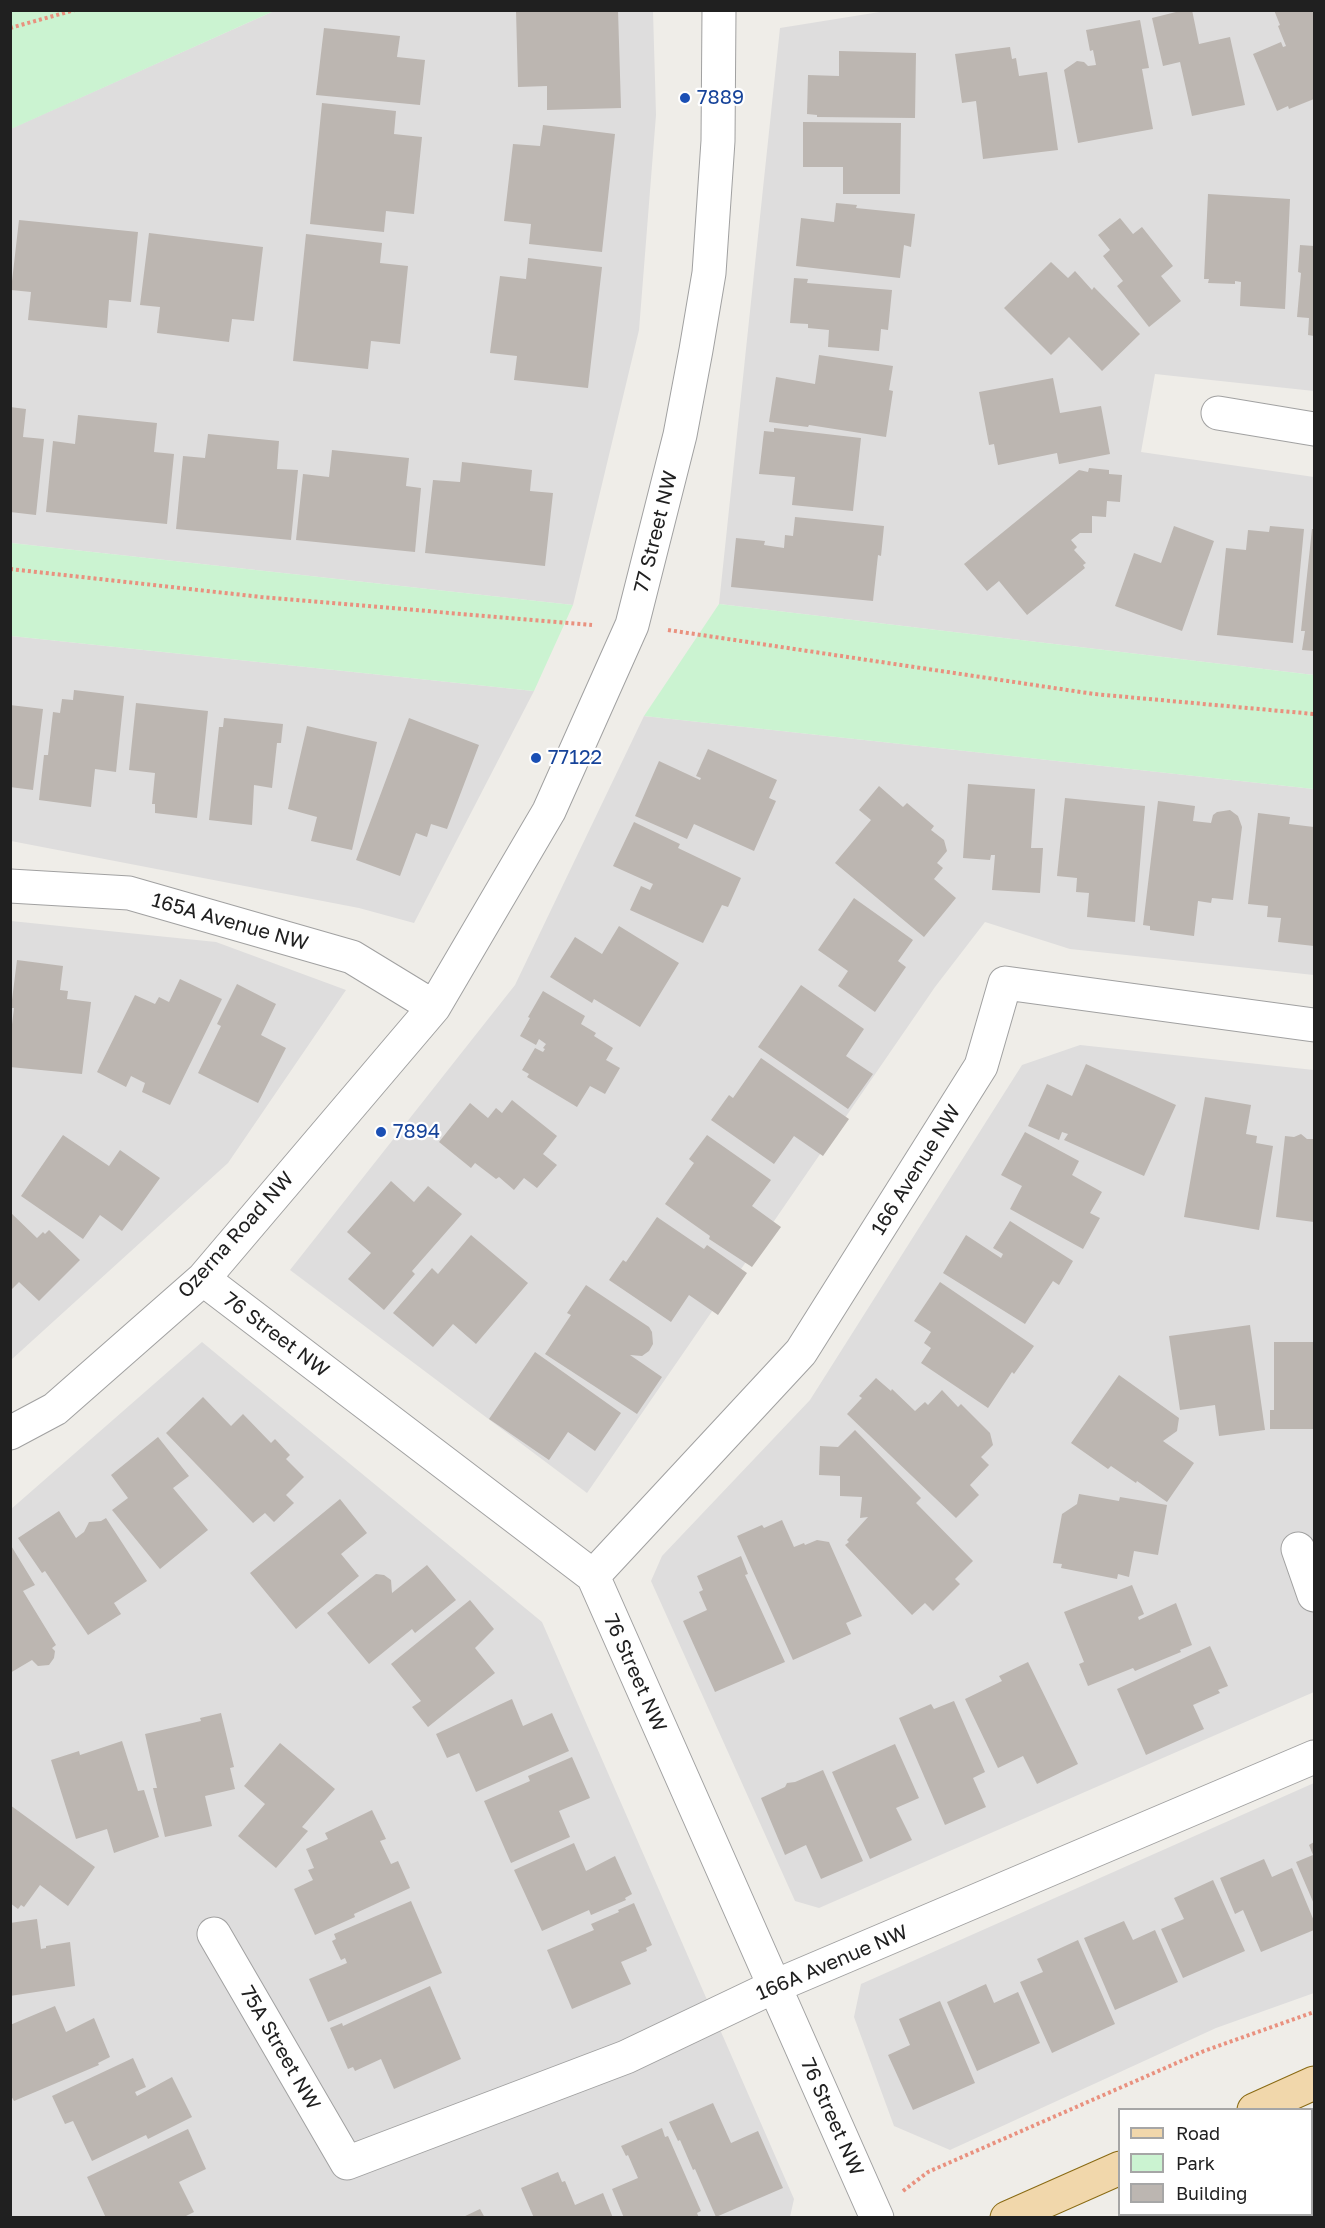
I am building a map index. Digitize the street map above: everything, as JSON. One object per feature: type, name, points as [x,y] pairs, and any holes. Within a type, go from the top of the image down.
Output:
[{"type":"main road","points":[[1256,2108],[1314,2083]]},
{"type":"main road","points":[[1007,2217],[1118,2168]]},
{"type":"street","name":"77 Street NW","points":[[434,1007],[549,810],[632,625],[680,435],[709,273],[718,141],[719,10]]},
{"type":"street","points":[[1218,413],[1314,429]]},
{"type":"street","name":"165A Avenue NW","points":[[10,886],[129,893],[352,957],[434,1007]]},
{"type":"street","name":"166 Avenue NW","points":[[593,1576],[801,1352],[981,1066],[1005,983],[1314,1024]]},
{"type":"street","name":"Ozerna Road NW","points":[[10,1433],[55,1409],[203,1279],[434,1007]]},
{"type":"street","name":"76 Street NW","points":[[203,1279],[593,1576],[876,2215]]},
{"type":"street","points":[[1298,1549],[1314,1595]]},
{"type":"street","name":"166A Avenue NW","points":[[347,2163],[626,2057],[774,1987],[1314,1757]]},
{"type":"street","name":"75A Street NW","points":[[214,1934],[347,2163]]},
{"type":"path","points":[[10,28],[75,10]]},
{"type":"path","points":[[876,2215],[928,2172],[1204,2051],[1314,2012]]},
{"type":"shaded area","points":[[892,10],[1314,11],[1314,391],[1155,374],[1141,452],[1314,477],[1314,675],[719,604],[780,28]]},
{"type":"shaded area","points":[[274,11],[653,11],[656,115],[639,330],[573,605],[11,543],[10,129]]},
{"type":"shaded area","points":[[11,636],[534,691],[414,923],[359,908],[11,841]]},
{"type":"shaded area","points":[[644,716],[1314,789],[1314,975],[1070,949],[985,922],[935,987],[587,1493],[290,1270],[515,985]]},
{"type":"shaded area","points":[[11,921],[216,942],[346,990],[228,1163],[11,1360]]},
{"type":"shaded area","points":[[1080,1045],[1314,1070],[1314,1692],[819,1908],[795,1901],[651,1581],[662,1556],[810,1400],[1022,1065]]},
{"type":"shaded area","points":[[202,1342],[542,1622],[794,2199],[790,2217],[11,2217],[10,1510]]},
{"type":"shaded area","points":[[1314,1783],[1314,1993],[1216,2028],[950,2150],[894,2126],[854,2017],[861,1984]]},
{"type":"green space","points":[[11,10],[274,10],[274,11],[11,129]]},
{"type":"green space","points":[[11,543],[573,605],[534,691],[11,636]]},
{"type":"green space","points":[[719,604],[1314,675],[1314,789],[644,716]]},
{"type":"building","points":[[516,10],[618,10],[621,108],[547,110],[547,86],[518,87]]},
{"type":"building","points":[[1192,10],[1199,44],[1230,37],[1245,105],[1192,116],[1180,62],[1163,66],[1152,18]]},
{"type":"building","points":[[1274,10],[1314,10],[1314,99],[1277,111],[1253,54],[1281,42],[1283,47],[1286,46]]},
{"type":"building","points":[[1140,20],[1149,68],[1142,69],[1153,129],[1078,143],[1064,70],[1077,61],[1084,62],[1088,66],[1096,65],[1093,50],[1090,51],[1086,30]]},
{"type":"building","points":[[324,28],[400,36],[397,57],[425,60],[420,105],[316,95]]},
{"type":"building","points":[[1010,47],[1012,59],[1016,58],[1019,76],[1047,72],[1058,150],[983,159],[976,101],[962,103],[955,54]]},
{"type":"building","points":[[839,51],[916,53],[915,118],[817,117],[817,115],[807,114],[808,75],[839,76]]},
{"type":"building","points":[[322,103],[396,111],[394,134],[422,137],[414,214],[386,211],[384,232],[310,224]]},
{"type":"building","points":[[803,122],[901,123],[900,194],[843,194],[843,167],[803,167]]},
{"type":"building","points":[[543,125],[615,134],[602,252],[529,244],[531,224],[504,221],[513,144],[540,146]]},
{"type":"building","points":[[1208,194],[1290,199],[1285,309],[1240,306],[1241,282],[1235,281],[1235,284],[1208,283],[1209,279],[1204,279]]},
{"type":"building","points":[[836,203],[857,205],[856,208],[915,214],[911,247],[904,245],[900,278],[796,266],[801,218],[834,222]]},
{"type":"building","points":[[1120,218],[1133,234],[1142,227],[1173,266],[1161,276],[1181,301],[1149,327],[1117,286],[1123,281],[1103,256],[1110,250],[1098,235]]},
{"type":"building","points":[[19,220],[138,232],[131,302],[109,300],[107,328],[28,320],[31,292],[11,290]]},
{"type":"building","points":[[149,233],[263,247],[254,321],[232,319],[229,342],[157,333],[160,307],[140,305]]},
{"type":"building","points":[[306,234],[382,243],[380,263],[408,266],[400,344],[371,341],[368,369],[293,361]]},
{"type":"building","points":[[1300,245],[1314,246],[1314,336],[1308,335],[1309,318],[1297,317],[1301,273],[1298,272]]},
{"type":"building","points":[[528,258],[602,267],[588,388],[514,380],[517,356],[490,353],[500,276],[526,279]]},
{"type":"building","points":[[1051,262],[1068,278],[1075,271],[1092,290],[1094,287],[1140,334],[1102,371],[1069,337],[1051,355],[1004,308]]},
{"type":"building","points":[[794,278],[808,279],[807,283],[892,290],[888,330],[881,329],[879,351],[828,347],[829,330],[808,328],[808,324],[790,323]]},
{"type":"building","points":[[819,355],[893,366],[889,390],[893,391],[886,437],[809,425],[808,427],[769,422],[776,377],[815,384]]},
{"type":"building","points":[[1053,378],[1060,413],[1101,406],[1110,454],[1059,464],[1057,453],[998,465],[994,444],[989,445],[979,392]]},
{"type":"building","points":[[10,407],[26,409],[23,437],[44,439],[36,515],[10,512]]},
{"type":"building","points":[[78,415],[157,423],[154,452],[174,454],[167,524],[46,512],[53,441],[75,444]]},
{"type":"building","points":[[774,428],[861,438],[853,511],[792,505],[795,477],[759,474],[764,431],[774,432]]},
{"type":"building","points":[[208,434],[279,441],[277,469],[298,470],[291,540],[176,529],[183,456],[205,458]]},
{"type":"building","points":[[332,450],[409,458],[406,486],[421,488],[415,552],[296,540],[303,474],[329,477]]},
{"type":"building","points":[[462,462],[532,470],[530,491],[553,493],[545,566],[425,553],[433,480],[460,482]]},
{"type":"building","points":[[1089,468],[1109,470],[1109,474],[1122,475],[1120,502],[1107,501],[1106,517],[1092,516],[1092,533],[1080,533],[1071,540],[1077,547],[1074,550],[1086,563],[1083,565],[1085,568],[1027,615],[999,581],[987,591],[964,564],[1079,470],[1088,472]]},
{"type":"building","points":[[795,517],[884,526],[873,601],[731,587],[736,538],[765,541],[764,545],[784,548],[785,535],[793,536]]},
{"type":"building","points":[[1174,526],[1214,541],[1182,631],[1115,606],[1134,553],[1161,563]]},
{"type":"building","points":[[1270,526],[1304,529],[1293,643],[1217,635],[1226,548],[1246,550],[1248,530],[1269,532]]},
{"type":"building","points":[[1312,529],[1314,529],[1314,651],[1302,650],[1305,631],[1301,631]]},
{"type":"building","points":[[74,690],[124,696],[116,772],[95,769],[91,807],[39,800],[44,755],[48,755],[53,712],[60,713],[62,699],[73,700]]},
{"type":"building","points":[[136,703],[208,711],[197,818],[155,813],[155,804],[152,804],[155,773],[129,770]]},
{"type":"building","points":[[10,705],[43,709],[33,790],[10,787]]},
{"type":"building","points":[[224,718],[283,724],[281,743],[277,743],[272,788],[254,785],[252,825],[209,820],[219,727],[223,727]]},
{"type":"building","points":[[409,718],[479,745],[447,829],[431,824],[427,837],[416,833],[400,876],[356,860]]},
{"type":"building","points":[[307,726],[377,742],[352,850],[311,841],[317,817],[288,809]]},
{"type":"building","points":[[708,749],[777,780],[769,798],[776,801],[754,851],[694,824],[687,839],[635,816],[659,761],[700,780],[701,778],[696,776]]},
{"type":"building","points":[[968,784],[1035,789],[1031,848],[1043,848],[1040,893],[992,890],[995,855],[991,855],[990,860],[963,858]]},
{"type":"building","points":[[879,786],[903,807],[907,803],[934,826],[931,830],[944,840],[947,851],[937,863],[943,868],[934,879],[956,898],[924,937],[835,863],[871,820],[859,810]]},
{"type":"building","points":[[1065,798],[1145,806],[1135,922],[1087,917],[1089,893],[1076,892],[1077,878],[1057,876]]},
{"type":"building","points":[[1158,801],[1195,806],[1193,821],[1211,823],[1213,815],[1217,812],[1230,810],[1238,816],[1242,827],[1233,900],[1212,898],[1211,903],[1198,901],[1194,936],[1150,930],[1150,926],[1143,925]]},
{"type":"building","points":[[1258,813],[1290,817],[1289,824],[1314,827],[1314,946],[1278,942],[1281,918],[1267,917],[1268,906],[1248,904]]},
{"type":"building","points":[[634,822],[680,844],[678,848],[741,878],[728,907],[722,905],[703,943],[630,910],[641,886],[650,890],[653,884],[613,866]]},
{"type":"building","points":[[854,898],[913,940],[898,961],[906,967],[875,1012],[838,986],[848,971],[818,950]]},
{"type":"building","points":[[619,926],[679,963],[640,1027],[594,999],[592,1003],[550,977],[575,937],[602,954]]},
{"type":"building","points":[[17,960],[63,966],[60,990],[68,991],[67,999],[91,1002],[82,1074],[10,1067],[14,1008],[11,1008]]},
{"type":"building","points":[[180,979],[222,999],[170,1105],[142,1092],[145,1083],[131,1076],[126,1087],[97,1072],[135,995],[155,1004],[159,997],[169,1002]]},
{"type":"building","points":[[237,984],[276,1004],[261,1035],[286,1048],[258,1103],[198,1073],[221,1026],[217,1024]]},
{"type":"building","points":[[801,985],[864,1029],[846,1056],[873,1074],[848,1109],[758,1047]]},
{"type":"building","points":[[543,991],[585,1016],[581,1024],[613,1048],[606,1060],[620,1068],[605,1094],[590,1086],[577,1107],[527,1077],[529,1074],[522,1070],[535,1048],[543,1052],[545,1049],[543,1048],[546,1044],[539,1039],[536,1045],[520,1036]]},
{"type":"building","points":[[761,1058],[849,1119],[823,1156],[794,1136],[774,1164],[711,1120],[729,1095],[733,1098]]},
{"type":"building","points":[[1086,1064],[1176,1105],[1144,1176],[1064,1140],[1068,1134],[1062,1132],[1059,1140],[1028,1126],[1047,1084],[1072,1096]]},
{"type":"building","points":[[1205,1097],[1251,1105],[1246,1134],[1257,1136],[1256,1143],[1273,1146],[1259,1230],[1184,1217]]},
{"type":"building","points":[[512,1100],[557,1136],[543,1154],[557,1165],[537,1188],[524,1178],[514,1190],[499,1177],[496,1179],[475,1163],[471,1168],[439,1142],[470,1103],[488,1118],[496,1108],[502,1113]]},
{"type":"building","points":[[1025,1132],[1079,1161],[1072,1175],[1102,1192],[1090,1213],[1100,1218],[1083,1249],[1010,1209],[1022,1186],[1001,1175]]},
{"type":"building","points":[[1301,1134],[1307,1139],[1314,1139],[1314,1222],[1276,1217],[1285,1136],[1294,1137]]},
{"type":"building","points":[[63,1135],[109,1166],[120,1150],[160,1178],[122,1231],[100,1215],[83,1239],[21,1196]]},
{"type":"building","points":[[707,1135],[771,1180],[752,1206],[781,1227],[752,1267],[709,1239],[710,1236],[665,1204],[694,1163],[689,1159]]},
{"type":"building","points":[[391,1181],[414,1202],[428,1186],[462,1214],[412,1271],[415,1274],[384,1310],[348,1279],[371,1253],[347,1232]]},
{"type":"building","points":[[10,1212],[37,1238],[49,1230],[80,1260],[39,1301],[19,1282],[12,1289],[10,1288]]},
{"type":"building","points":[[657,1217],[704,1249],[707,1245],[747,1273],[718,1315],[689,1295],[671,1322],[609,1280],[623,1260],[626,1262]]},
{"type":"building","points":[[1010,1221],[1073,1261],[1059,1285],[1053,1281],[1025,1324],[943,1273],[966,1235],[1001,1258],[1003,1254],[993,1248]]},
{"type":"building","points":[[471,1235],[528,1283],[476,1344],[453,1324],[433,1347],[393,1313],[432,1268],[438,1274]]},
{"type":"building","points":[[940,1282],[1034,1346],[1014,1374],[1012,1372],[988,1408],[921,1363],[931,1348],[924,1343],[931,1332],[914,1321]]},
{"type":"building","points":[[586,1285],[649,1327],[652,1332],[653,1344],[649,1351],[642,1356],[630,1355],[662,1377],[637,1414],[545,1354],[571,1315],[567,1313]]},
{"type":"building","points":[[1250,1325],[1265,1430],[1219,1436],[1215,1405],[1180,1410],[1169,1336]]},
{"type":"building","points":[[1274,1342],[1314,1342],[1314,1429],[1270,1429],[1270,1410],[1274,1410]]},
{"type":"building","points":[[535,1352],[621,1413],[595,1451],[568,1432],[549,1460],[489,1419]]},
{"type":"building","points":[[1119,1375],[1179,1418],[1177,1431],[1163,1441],[1194,1463],[1167,1502],[1111,1466],[1108,1469],[1071,1443]]},
{"type":"building","points":[[876,1378],[891,1391],[892,1389],[915,1411],[925,1402],[928,1405],[942,1390],[958,1407],[961,1404],[990,1433],[993,1445],[981,1457],[989,1465],[970,1485],[979,1495],[956,1518],[847,1414],[862,1398],[859,1396]]},
{"type":"building","points":[[203,1397],[231,1426],[243,1414],[271,1443],[275,1439],[290,1455],[286,1459],[304,1477],[286,1495],[294,1503],[274,1522],[265,1513],[253,1523],[166,1433]]},
{"type":"building","points":[[855,1430],[921,1498],[916,1503],[973,1561],[955,1579],[960,1584],[933,1611],[925,1603],[912,1615],[845,1545],[868,1517],[860,1518],[862,1497],[840,1496],[840,1476],[819,1475],[820,1446],[838,1447]]},
{"type":"building","points":[[158,1437],[189,1476],[173,1488],[208,1530],[160,1569],[112,1510],[128,1498],[111,1475]]},
{"type":"building","points":[[1079,1494],[1119,1501],[1120,1497],[1167,1505],[1158,1555],[1134,1551],[1129,1577],[1118,1574],[1117,1579],[1061,1568],[1062,1564],[1053,1563],[1062,1514],[1077,1504]]},
{"type":"building","points":[[340,1499],[367,1533],[341,1554],[359,1576],[296,1629],[250,1573]]},
{"type":"building","points":[[59,1511],[76,1538],[84,1532],[89,1522],[106,1518],[147,1581],[114,1603],[121,1614],[88,1635],[45,1571],[42,1573],[18,1538]]},
{"type":"building","points":[[782,1520],[794,1547],[817,1540],[829,1542],[862,1616],[846,1623],[851,1634],[793,1660],[737,1536],[762,1525],[764,1528]]},
{"type":"building","points":[[10,1544],[35,1585],[23,1591],[56,1645],[52,1648],[55,1651],[54,1658],[49,1665],[38,1666],[32,1660],[10,1673]]},
{"type":"building","points":[[741,1556],[748,1574],[745,1575],[785,1662],[715,1692],[683,1621],[707,1610],[699,1592],[703,1590],[697,1576]]},
{"type":"building","points":[[427,1565],[456,1600],[415,1633],[412,1629],[369,1664],[327,1613],[376,1574],[384,1575],[391,1580],[392,1593]]},
{"type":"building","points":[[1132,1585],[1144,1614],[1138,1617],[1139,1620],[1176,1603],[1192,1645],[1180,1650],[1181,1652],[1135,1671],[1133,1668],[1088,1686],[1079,1664],[1084,1662],[1064,1612]]},
{"type":"building","points":[[470,1600],[494,1629],[475,1648],[495,1673],[428,1727],[412,1707],[421,1701],[391,1664]]},
{"type":"building","points":[[1210,1646],[1228,1686],[1218,1690],[1220,1693],[1193,1705],[1204,1729],[1146,1755],[1117,1689]]},
{"type":"building","points":[[1028,1662],[1078,1764],[1037,1784],[1023,1756],[998,1768],[965,1699],[1002,1681],[999,1676]]},
{"type":"building","points":[[512,1699],[523,1726],[552,1713],[569,1751],[476,1792],[459,1753],[447,1758],[436,1734]]},
{"type":"building","points":[[954,1701],[985,1772],[973,1778],[986,1807],[945,1825],[899,1718],[931,1704],[934,1709]]},
{"type":"building","points":[[221,1713],[234,1767],[230,1768],[235,1789],[205,1796],[212,1826],[165,1837],[153,1788],[157,1788],[145,1734],[201,1721],[200,1718]]},
{"type":"building","points":[[122,1741],[138,1791],[144,1790],[159,1837],[114,1853],[107,1829],[76,1839],[51,1760],[79,1751],[80,1755]]},
{"type":"building","points":[[280,1743],[335,1789],[302,1827],[308,1831],[276,1868],[238,1836],[265,1804],[244,1786]]},
{"type":"building","points":[[895,1744],[919,1798],[896,1808],[912,1840],[870,1859],[832,1772]]},
{"type":"building","points":[[572,1757],[590,1798],[559,1811],[570,1837],[511,1863],[484,1801],[530,1781],[528,1776]]},
{"type":"building","points":[[823,1770],[863,1861],[821,1879],[806,1845],[785,1855],[761,1798],[785,1787],[787,1783]]},
{"type":"building","points":[[10,1805],[95,1867],[68,1906],[40,1885],[24,1907],[21,1905],[18,1909],[10,1903]]},
{"type":"building","points":[[372,1810],[386,1839],[380,1841],[391,1864],[398,1861],[410,1888],[315,1935],[294,1889],[313,1880],[308,1870],[314,1868],[306,1849],[328,1839],[325,1833]]},
{"type":"building","points":[[1314,1842],[1314,1904],[1296,1862],[1313,1855],[1309,1845]]},
{"type":"building","points":[[574,1843],[586,1871],[615,1856],[632,1894],[625,1898],[626,1900],[591,1915],[589,1910],[542,1931],[514,1870]]},
{"type":"building","points":[[1264,1859],[1272,1877],[1292,1868],[1314,1921],[1314,1930],[1261,1952],[1243,1910],[1235,1914],[1220,1878]]},
{"type":"building","points":[[1213,1880],[1245,1951],[1183,1978],[1161,1929],[1184,1919],[1174,1898]]},
{"type":"building","points":[[411,1901],[442,1973],[328,2022],[309,1979],[347,1963],[345,1958],[341,1960],[332,1941],[336,1939],[334,1934]]},
{"type":"building","points":[[634,1903],[652,1945],[646,1948],[647,1951],[621,1962],[631,1984],[572,2009],[547,1950],[594,1930],[591,1924]]},
{"type":"building","points":[[37,1919],[41,1949],[70,1942],[75,1986],[10,1996],[10,1923]]},
{"type":"building","points":[[1124,1921],[1133,1940],[1155,1930],[1178,1982],[1115,2010],[1084,1938]]},
{"type":"building","points":[[1078,1940],[1115,2024],[1052,2053],[1020,1982],[1043,1972],[1037,1959]]},
{"type":"building","points":[[986,1984],[994,2003],[1018,1992],[1040,2043],[977,2071],[947,2002]]},
{"type":"building","points":[[430,1986],[461,2059],[394,2089],[381,2059],[355,2071],[353,2067],[348,2069],[330,2028],[342,2023],[343,2026]]},
{"type":"building","points":[[940,2001],[975,2083],[913,2110],[888,2055],[910,2045],[899,2019]]},
{"type":"building","points":[[55,2006],[66,2032],[94,2018],[110,2057],[98,2063],[99,2065],[14,2101],[10,2094],[10,2025]]},
{"type":"building","points":[[133,2058],[146,2087],[135,2092],[137,2096],[172,2077],[192,2117],[148,2139],[146,2135],[92,2161],[73,2121],[65,2124],[52,2096]]},
{"type":"building","points":[[713,2103],[731,2143],[758,2131],[783,2188],[716,2217],[695,2169],[693,2170],[669,2122]]},
{"type":"building","points":[[662,2128],[665,2137],[668,2136],[701,2211],[697,2213],[699,2218],[624,2218],[612,2189],[638,2178],[628,2155],[626,2156],[621,2146]]},
{"type":"building","points":[[188,2129],[206,2169],[179,2182],[194,2212],[182,2218],[106,2218],[87,2177]]},
{"type":"building","points":[[558,2172],[562,2182],[565,2181],[575,2205],[603,2193],[613,2218],[534,2218],[521,2188]]},
{"type":"building","points":[[480,2209],[485,2218],[461,2218]]},
{"type":"place","name":"7889","points":[[685,98]]},
{"type":"place","name":"77122","points":[[536,758]]},
{"type":"place","name":"7894","points":[[381,1132]]}]
